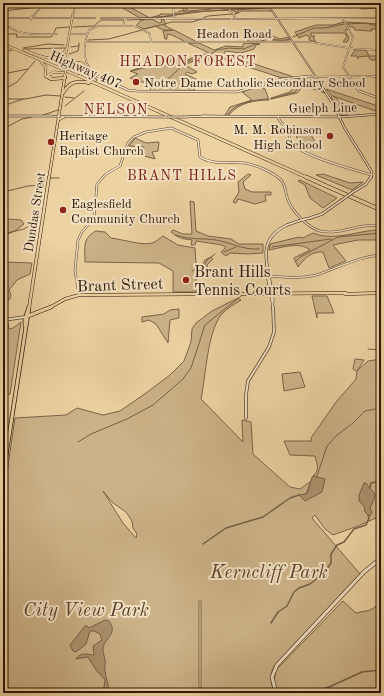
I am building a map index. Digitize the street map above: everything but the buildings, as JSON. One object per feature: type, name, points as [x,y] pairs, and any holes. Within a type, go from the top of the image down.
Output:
[{"type":"highway","points":[[4,44],[48,59],[62,56],[67,48]]},
{"type":"highway","name":"Highway 407","points":[[4,44],[381,209]]},
{"type":"highway","name":"Highway 407","points":[[4,44],[115,90],[381,209]]},
{"type":"highway","points":[[21,52],[46,65],[46,77],[51,79],[64,79]]},
{"type":"highway","points":[[43,60],[70,68],[79,67],[81,64],[71,62],[65,67]]},
{"type":"highway","points":[[65,61],[82,63],[84,65],[83,70],[85,75],[115,90]]},
{"type":"highway","points":[[64,74],[57,78],[50,78],[48,75],[52,72],[61,72],[86,80]]},
{"type":"highway","points":[[63,93],[65,86],[69,83],[82,82],[138,102]]},
{"type":"main road","name":"Dundas Street","points":[[3,475],[25,326],[63,93],[65,61],[74,4]]},
{"type":"main road","points":[[269,5],[316,76],[372,175],[366,184],[324,212],[311,218],[304,219],[277,229],[269,238],[265,250],[272,294]]},
{"type":"main road","points":[[4,18],[381,18]]},
{"type":"main road","points":[[231,19],[240,19]]},
{"type":"main road","name":"Guelph Line","points":[[345,117],[381,114]]},
{"type":"main road","name":"Guelph Line","points":[[3,116],[68,116]]},
{"type":"main road","points":[[59,117],[64,116]]},
{"type":"main road","name":"Guelph Line","points":[[64,116],[335,117]]},
{"type":"main road","points":[[335,117],[345,117]]},
{"type":"main road","points":[[335,117],[345,117]]},
{"type":"main road","points":[[268,268],[272,294]]},
{"type":"main road","points":[[272,288],[276,292],[282,293]]},
{"type":"main road","name":"Brant Street","points":[[27,316],[37,313],[61,300],[79,295],[346,293]]},
{"type":"main road","name":"Brant Street","points":[[272,294],[381,293]]},
{"type":"street","points":[[31,18],[40,8],[36,3]]},
{"type":"street","points":[[74,4],[112,3]]},
{"type":"street","points":[[146,3],[225,3],[236,19]]},
{"type":"street","points":[[173,3],[174,19]]},
{"type":"street","points":[[375,3],[381,8]]},
{"type":"street","points":[[3,13],[6,15],[3,22],[9,28],[20,32],[57,34]]},
{"type":"street","points":[[123,26],[125,18]]},
{"type":"street","points":[[342,18],[353,36],[350,48],[342,66],[360,90],[381,99]]},
{"type":"street","points":[[151,42],[150,34],[136,26],[97,26],[89,30],[87,34],[84,56],[93,74],[133,91],[237,92],[278,79],[316,76],[371,76],[381,78]]},
{"type":"street","points":[[69,35],[87,34]]},
{"type":"street","name":"Headon Road","points":[[85,42],[317,42],[350,48],[381,50]]},
{"type":"street","points":[[278,117],[288,130],[291,142],[297,148],[324,160],[372,175]]},
{"type":"street","points":[[79,295],[78,282],[75,272],[78,237],[94,218],[97,184],[106,174],[120,166],[128,143],[134,137],[141,134],[166,129],[178,130],[198,140],[200,157],[203,159],[218,163],[248,164],[278,178],[284,183],[289,203],[314,228],[325,232],[369,224],[381,226]]},
{"type":"street","points":[[270,276],[310,276],[354,259],[381,256]]},
{"type":"street","points":[[246,418],[245,397],[248,380],[271,345],[274,337],[276,327],[272,294]]},
{"type":"street","points":[[3,320],[27,316]]},
{"type":"street","points":[[276,693],[272,681],[273,672],[277,665],[364,572],[375,563],[381,561]]},
{"type":"green space","points":[[122,3],[149,17],[140,18],[121,7],[96,7],[94,4]]},
{"type":"green space","points":[[209,4],[221,4],[224,9],[229,10],[175,15],[175,13],[179,13],[179,11],[183,11],[183,7],[187,7],[187,11],[211,9]]},
{"type":"green space","points":[[263,4],[267,4],[272,11],[242,11],[235,14],[236,12],[230,9],[255,8]]},
{"type":"green space","points":[[160,14],[173,14],[173,16],[153,17]]},
{"type":"green space","points":[[143,19],[152,19],[159,23],[162,22],[161,19],[163,19],[166,24],[164,25],[173,30],[163,30],[155,26],[144,29],[136,26],[141,20],[144,20]]},
{"type":"green space","points":[[344,22],[349,29],[345,30],[349,38],[347,42],[343,42],[347,36],[344,33],[311,33],[311,36],[315,36],[313,37],[316,42],[309,40],[310,37],[306,35],[299,38],[295,32],[316,25],[333,25]]},
{"type":"green space","points":[[346,22],[379,24],[381,25],[381,29],[371,29],[372,31],[355,30]]},
{"type":"green space","points":[[174,30],[197,42],[183,42],[184,41],[167,34],[167,39],[165,39],[163,31]]},
{"type":"green space","points":[[245,32],[253,32],[256,38],[265,36],[266,38],[262,42],[250,42],[246,39]]},
{"type":"green space","points":[[270,35],[280,39],[289,37],[290,40],[286,40],[286,42],[278,42],[277,40],[272,40],[272,37],[265,36]]},
{"type":"green space","points":[[188,43],[199,43],[214,50],[226,46],[243,47],[243,44],[245,43],[260,44],[256,45],[254,49],[241,53],[225,51],[225,54],[241,59],[234,62],[216,56],[206,60],[198,59],[185,65],[197,72],[192,74],[187,72],[185,74],[198,80],[195,84],[194,91],[150,91],[153,80],[142,82],[130,78],[138,74],[130,71],[142,67],[142,65],[144,67],[170,60],[169,58],[172,58],[173,60],[188,60],[193,57],[209,53]]},
{"type":"green space","points":[[355,50],[366,50],[369,56],[381,56],[381,60],[371,60],[368,56],[358,57],[358,59],[357,56],[351,56]]},
{"type":"green space","points":[[242,60],[293,77],[282,78],[236,63]]},
{"type":"green space","points":[[296,78],[316,80],[325,93],[308,87],[303,87],[297,93],[271,99],[290,92],[297,83],[285,79]]},
{"type":"green space","points":[[259,86],[265,89],[269,100],[247,103],[237,108],[229,115],[225,115],[230,107],[252,100],[242,92]]},
{"type":"green space","points":[[326,89],[381,107],[379,110],[381,113],[333,96],[348,115],[342,116],[331,97],[332,96]]},
{"type":"green space","points":[[309,131],[315,142],[299,143],[296,135],[291,135],[291,132]]},
{"type":"green space","points":[[135,138],[146,143],[159,142],[158,151],[152,152],[155,159],[141,155],[144,147],[141,147],[140,153],[137,153],[139,147],[129,146]]},
{"type":"green space","points":[[248,174],[251,175],[243,182],[245,189],[252,192],[271,192],[271,195],[265,195],[266,201],[255,204],[238,199],[236,203],[233,202],[239,192],[238,182]]},
{"type":"green space","points":[[323,174],[350,183],[363,182],[352,190],[316,175]]},
{"type":"green space","points":[[300,180],[337,198],[323,208],[310,198],[305,185],[298,181]]},
{"type":"green space","points":[[190,201],[194,202],[196,231],[208,236],[231,239],[239,244],[263,244],[263,253],[230,253],[226,256],[221,252],[226,247],[222,245],[196,241],[195,245],[191,245],[192,240],[181,238],[171,232],[173,230],[183,234],[192,234]]},
{"type":"green space","points":[[7,219],[21,220],[24,224],[15,231],[3,236],[3,221]]},
{"type":"green space","points":[[375,230],[381,231],[381,240],[358,240],[333,245],[346,261],[329,268],[323,252],[311,254],[305,258],[298,267],[294,258],[310,250],[306,247],[290,246],[269,250],[270,244],[299,237],[303,238],[313,233],[336,236]]},
{"type":"green space","points":[[96,231],[105,232],[111,238],[143,244],[156,241],[163,236],[178,245],[195,248],[196,265],[202,265],[205,260],[211,257],[213,259],[207,265],[208,269],[206,271],[196,272],[196,292],[173,292],[173,271],[159,263],[85,262],[86,240]]},
{"type":"green space","points":[[3,262],[32,263],[30,274],[17,280],[9,290],[11,295],[9,299],[3,303]]},
{"type":"green space","points":[[312,296],[327,296],[334,313],[317,313],[317,318]]},
{"type":"green space","name":"City View Park","points":[[238,298],[241,300],[223,313],[216,323],[210,344],[201,399],[243,442],[242,420],[251,422],[253,454],[290,487],[300,489],[311,481],[306,494],[299,495],[303,498],[311,490],[315,476],[313,476],[317,471],[315,456],[290,455],[284,441],[312,441],[311,438],[336,402],[356,379],[357,372],[353,369],[355,359],[364,360],[357,371],[368,361],[381,359],[381,505],[376,518],[333,535],[325,529],[315,515],[312,518],[360,574],[274,666],[271,673],[271,680],[274,693],[201,693],[201,601],[199,601],[199,693],[3,693],[3,500],[15,418],[66,415],[77,408],[103,415],[120,411],[170,375],[184,361],[191,342],[192,329],[196,323],[212,311]],"holes":[[[103,491],[113,503],[126,512],[132,521],[133,528],[137,534],[136,538],[123,523]]]},
{"type":"green space","points":[[179,309],[179,318],[170,320],[168,343],[156,324],[149,320],[142,322],[142,317],[164,314],[170,310]]},
{"type":"green space","points":[[21,322],[10,394],[3,397],[3,323],[8,323],[9,329]]},
{"type":"green space","points":[[300,372],[305,387],[284,391],[282,374]]},
{"type":"green space","name":"Kerncliff Park","points":[[343,601],[356,613],[371,610],[380,602],[381,604],[381,693],[278,693],[274,682],[276,670]]},
{"type":"shaded area","points":[[313,476],[325,479],[322,492],[305,501],[299,495],[306,494],[308,492]]},
{"type":"shaded area","points":[[364,483],[366,483],[375,496],[370,508],[372,512],[370,516],[365,512],[364,506],[359,501],[359,495]]},
{"type":"shaded area","points":[[105,620],[109,621],[112,626],[111,633],[103,649],[109,693],[103,693],[105,680],[96,670],[88,657],[76,659],[82,654],[94,655],[93,646],[102,640],[100,634],[90,631],[86,644],[76,652],[73,651],[70,645],[85,626],[89,628]]},
{"type":"waterway","points":[[41,7],[53,3]]},
{"type":"waterway","points":[[271,6],[283,3]]},
{"type":"waterway","points":[[232,10],[267,8],[263,6],[268,6]]},
{"type":"waterway","points":[[3,11],[39,7]]},
{"type":"waterway","points":[[161,8],[173,7]]},
{"type":"waterway","points":[[361,9],[380,8]]},
{"type":"waterway","points":[[175,15],[190,12],[228,10]]},
{"type":"waterway","points":[[235,14],[238,13],[238,10]]},
{"type":"waterway","points":[[203,18],[208,16],[232,14]]},
{"type":"waterway","points":[[155,18],[173,15]]},
{"type":"waterway","points":[[127,20],[152,19]]},
{"type":"waterway","points":[[145,29],[172,22],[192,22],[202,19]]},
{"type":"waterway","points":[[73,27],[94,26],[101,20],[124,20]]},
{"type":"waterway","points":[[348,24],[366,23],[381,27]]},
{"type":"waterway","points":[[293,37],[314,28],[325,28],[344,24]]},
{"type":"waterway","points":[[54,33],[56,28],[69,27]]},
{"type":"waterway","points":[[88,40],[109,39],[142,30]]},
{"type":"waterway","points":[[3,34],[17,34],[16,37],[51,37],[53,35]]},
{"type":"waterway","points":[[259,42],[263,40],[289,39]]},
{"type":"waterway","points":[[165,82],[182,66],[191,60],[208,56],[217,50],[229,48],[244,49],[258,43]]},
{"type":"waterway","points":[[23,48],[48,44],[64,45]]},
{"type":"waterway","points":[[69,54],[78,51],[79,46]]},
{"type":"waterway","points":[[71,47],[79,46]]},
{"type":"waterway","points":[[24,49],[65,48]]},
{"type":"waterway","points":[[3,52],[12,50]]},
{"type":"waterway","points":[[46,57],[62,55]]},
{"type":"waterway","points":[[132,71],[170,61],[189,60]]},
{"type":"waterway","points":[[3,90],[17,82],[35,61]]},
{"type":"waterway","points":[[3,74],[28,69]]},
{"type":"waterway","points":[[271,99],[295,92],[303,83],[317,81]]},
{"type":"waterway","points":[[65,106],[84,91]]},
{"type":"waterway","points":[[23,99],[46,95],[60,96]]},
{"type":"waterway","points":[[65,97],[74,98]]},
{"type":"waterway","points":[[3,99],[23,99]]},
{"type":"waterway","points":[[3,106],[23,99]]},
{"type":"waterway","points":[[228,114],[240,104],[268,99]]},
{"type":"waterway","points":[[43,115],[58,110]]},
{"type":"waterway","points":[[3,129],[22,119],[32,117]]},
{"type":"waterway","points":[[51,178],[59,178]]},
{"type":"waterway","points":[[3,192],[28,186],[45,185]]},
{"type":"waterway","points":[[3,234],[24,229],[39,219]]},
{"type":"waterway","points":[[295,262],[300,257],[338,237],[381,233]]},
{"type":"waterway","points":[[176,235],[181,237],[222,241],[243,247],[259,249]]},
{"type":"waterway","points":[[272,247],[331,239]]},
{"type":"waterway","points":[[224,252],[236,247]]},
{"type":"waterway","points":[[192,271],[204,266],[207,260],[215,254]]},
{"type":"waterway","points":[[78,442],[91,434],[127,419],[153,405],[183,379],[191,368],[205,325],[241,296]]},
{"type":"waterway","points":[[368,349],[381,350]]},
{"type":"waterway","points":[[317,476],[327,446],[337,435],[353,423],[365,411],[381,408]]},
{"type":"waterway","points":[[370,488],[371,483],[376,482]]},
{"type":"waterway","points":[[203,544],[226,528],[263,517],[290,498],[299,495]]},
{"type":"waterway","points":[[271,623],[278,612],[287,606],[294,592],[299,588],[310,584],[324,573],[331,563],[331,554],[337,545],[344,542],[354,529],[366,525],[369,518],[368,515]]},
{"type":"waterway","points":[[310,693],[329,687],[362,672],[381,670]]},
{"type":"place","name":"Notre Dame Catholic Secondary School","points":[[136,82]]},
{"type":"place","name":"M. M. Robinson High School","points":[[330,136]]},
{"type":"place","name":"Heritage Baptist Church","points":[[51,142]]},
{"type":"place","name":"Eaglesfield Community Church","points":[[63,210]]},
{"type":"place","name":"Brant Hills Tennis Courts","points":[[186,280]]},
{"type":"district","name":"HEADON FOREST","points":[[188,61]]},
{"type":"district","name":"NELSON","points":[[116,109]]},
{"type":"district","name":"BRANT HILLS","points":[[182,175]]}]
